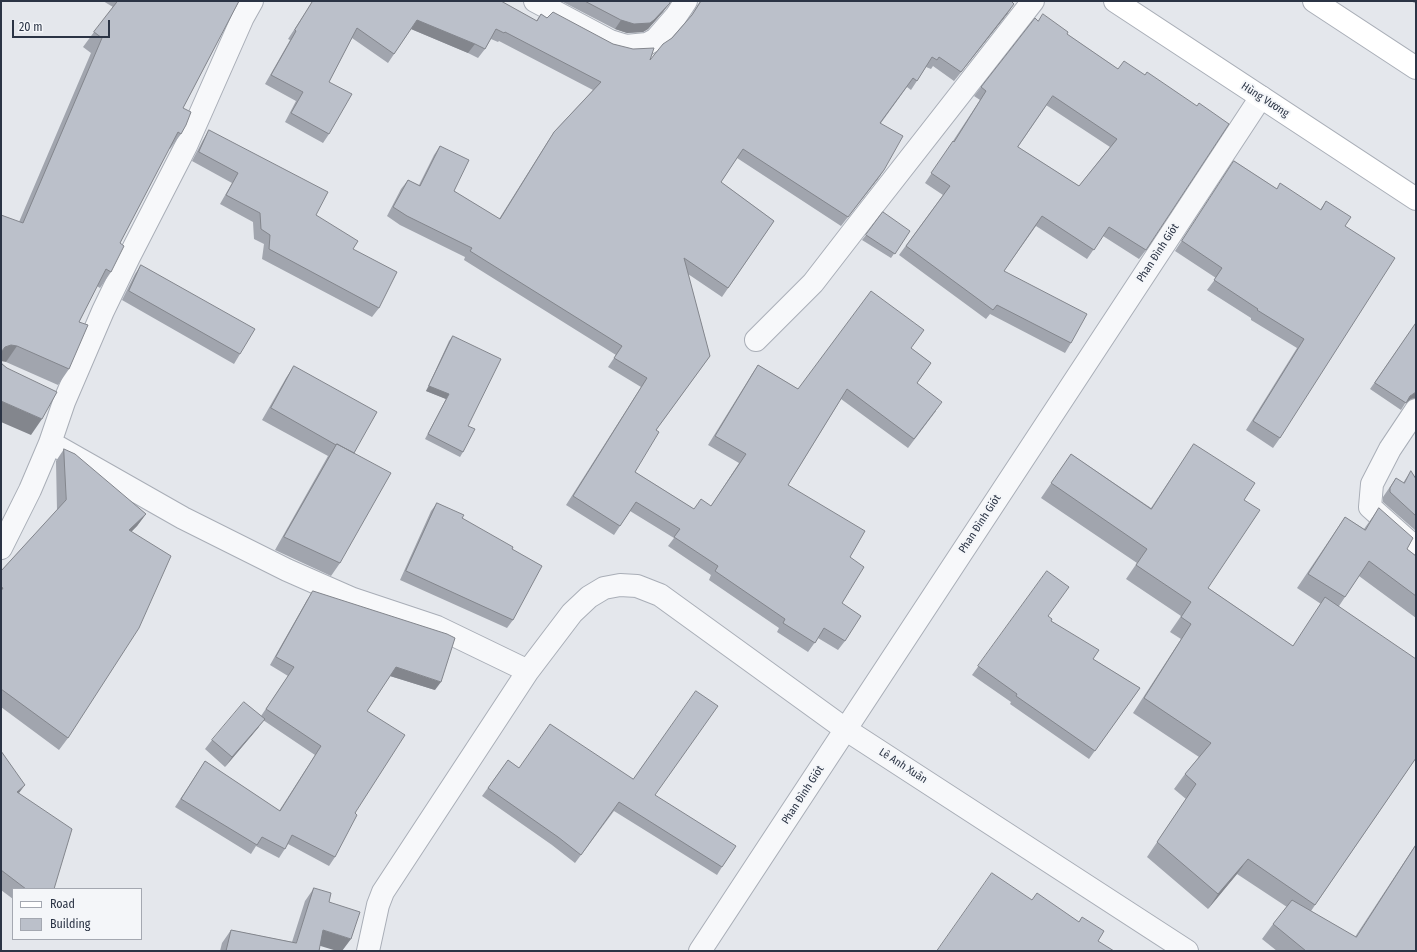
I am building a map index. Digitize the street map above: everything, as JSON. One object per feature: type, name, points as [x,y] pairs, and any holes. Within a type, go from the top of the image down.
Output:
[{"type":"main road","name":"Hùng Vương","points":[[1115,1],[1416,199]]},
{"type":"main road","points":[[1314,1],[1416,68]]},
{"type":"street","points":[[1,548],[30,490],[50,443],[64,402],[103,311],[186,146],[243,17],[252,1]]},
{"type":"street","points":[[535,1],[610,41],[626,46],[647,44],[656,39],[676,16],[686,1]]},
{"type":"street","points":[[756,340],[813,283],[858,223],[1033,1]]},
{"type":"street","name":"Phan Đình Giót","points":[[700,951],[783,826],[845,728],[1261,97]]},
{"type":"street","points":[[43,392],[64,402]]},
{"type":"street","points":[[1416,410],[1390,449],[1372,484],[1370,507],[1416,548]]},
{"type":"street","points":[[50,443],[183,518],[287,570],[353,599],[437,627],[528,671]]},
{"type":"street","name":"Lê Anh Xuân","points":[[368,951],[378,905],[383,892],[528,671],[572,613],[589,597],[604,588],[620,585],[638,586],[660,595],[845,728],[1187,951]]},
{"type":"building","points":[[118,1],[239,1],[183,108],[191,112],[186,125],[181,134],[178,132],[120,243],[124,246],[111,272],[106,269],[79,322],[88,325],[69,369],[17,346],[11,345],[5,347],[1,352],[1,215],[23,223],[102,38],[94,32]]},
{"type":"building","points":[[313,1],[501,1],[537,21],[541,14],[547,18],[553,12],[613,44],[633,49],[654,48],[650,60],[663,44],[672,38],[692,15],[701,1],[1011,1],[1014,4],[961,72],[939,57],[937,60],[932,57],[917,81],[913,78],[880,123],[903,136],[884,170],[848,217],[743,149],[721,182],[774,221],[728,288],[684,258],[710,356],[656,430],[659,432],[635,472],[694,509],[701,499],[711,506],[746,454],[715,436],[758,365],[798,389],[871,291],[924,330],[911,348],[931,363],[917,383],[942,402],[914,439],[847,389],[788,485],[865,531],[850,557],[864,567],[842,603],[861,616],[845,641],[824,628],[815,643],[783,623],[785,619],[715,571],[718,566],[674,537],[680,529],[636,502],[620,526],[573,496],[647,378],[614,358],[622,346],[470,251],[472,248],[407,216],[393,207],[408,180],[420,186],[440,146],[469,160],[454,191],[500,219],[554,132],[601,82],[505,32],[504,33],[496,29],[485,49],[417,20],[394,54],[357,28],[329,82],[352,94],[329,134],[291,113],[303,92],[271,75],[296,31],[295,30]]},
{"type":"building","points":[[585,1],[670,1],[670,3],[650,23],[634,24],[621,20]]},
{"type":"building","points":[[1043,14],[1068,32],[1067,34],[1118,69],[1124,61],[1145,75],[1147,72],[1197,106],[1199,103],[1229,124],[1146,250],[1109,227],[1094,250],[1042,216],[1004,271],[1087,314],[1071,343],[997,305],[993,310],[906,246],[950,186],[931,173],[953,141],[954,142],[986,91],[981,87],[1035,18],[1038,21]],"holes":[[[1053,96],[1117,139],[1079,186],[1018,147]]]},
{"type":"building","points":[[209,130],[328,192],[316,215],[358,241],[353,249],[397,272],[379,308],[269,249],[270,235],[261,229],[260,213],[226,195],[238,173],[199,152]]},
{"type":"building","points":[[1234,161],[1277,189],[1280,183],[1321,210],[1326,201],[1351,217],[1345,226],[1395,258],[1280,438],[1253,421],[1304,339],[1257,310],[1258,309],[1214,280],[1222,268],[1182,241]]},
{"type":"building","points":[[883,212],[910,231],[895,254],[866,235]]},
{"type":"building","points":[[141,265],[255,329],[240,354],[129,291]]},
{"type":"building","points":[[1416,323],[1416,392],[1410,396],[1406,403],[1375,383]]},
{"type":"building","points":[[453,336],[501,359],[468,426],[475,429],[463,452],[428,434],[449,394],[429,386]]},
{"type":"building","points":[[1,362],[7,368],[57,392],[42,419],[1,401]]},
{"type":"building","points":[[294,366],[377,412],[354,453],[337,444],[336,445],[271,408]]},
{"type":"building","points":[[337,444],[391,473],[340,563],[284,537]]},
{"type":"building","points":[[1194,444],[1255,483],[1244,500],[1260,510],[1208,588],[1293,646],[1325,597],[1416,659],[1416,758],[1315,905],[1248,859],[1218,894],[1157,842],[1196,784],[1185,774],[1211,743],[1144,698],[1191,624],[1181,617],[1191,602],[1136,565],[1147,549],[1051,483],[1071,454],[1151,509]]},
{"type":"building","points":[[64,449],[75,454],[146,514],[129,530],[171,556],[139,628],[68,738],[1,689],[1,591],[3,588],[1,587],[1,571],[66,500]]},
{"type":"building","points":[[1411,471],[1416,479],[1416,516],[1390,492],[1390,488],[1396,478],[1404,483]]},
{"type":"building","points":[[437,503],[464,515],[462,518],[513,547],[512,549],[542,566],[513,620],[406,571]]},
{"type":"building","points":[[1379,508],[1413,538],[1407,549],[1416,556],[1416,596],[1369,561],[1345,597],[1308,574],[1345,517],[1365,530]]},
{"type":"building","points":[[1047,571],[1069,587],[1048,616],[1052,619],[1051,621],[1099,650],[1093,659],[1140,688],[1095,751],[1016,696],[1017,694],[978,666]]},
{"type":"building","points":[[313,591],[447,634],[455,638],[441,682],[396,667],[367,711],[405,735],[355,813],[357,815],[335,857],[292,835],[285,849],[262,837],[257,845],[181,799],[205,761],[280,811],[321,746],[266,709],[294,667],[276,657]]},
{"type":"building","points":[[696,691],[718,706],[655,795],[736,846],[722,867],[619,802],[581,855],[488,788],[508,760],[519,768],[550,724],[633,779]]},
{"type":"building","points":[[244,702],[265,719],[232,757],[212,740]]},
{"type":"building","points":[[1,751],[25,785],[17,792],[72,829],[54,888],[25,888],[1,870]]},
{"type":"building","points":[[1416,845],[1416,951],[1306,951],[1273,924],[1292,900],[1356,937]]},
{"type":"building","points":[[992,873],[1032,900],[1037,893],[1079,922],[1082,917],[1104,931],[1098,941],[1114,951],[937,951]]},
{"type":"building","points":[[314,888],[331,893],[329,902],[360,912],[351,939],[323,930],[319,951],[226,951],[231,930],[296,943]]}]
